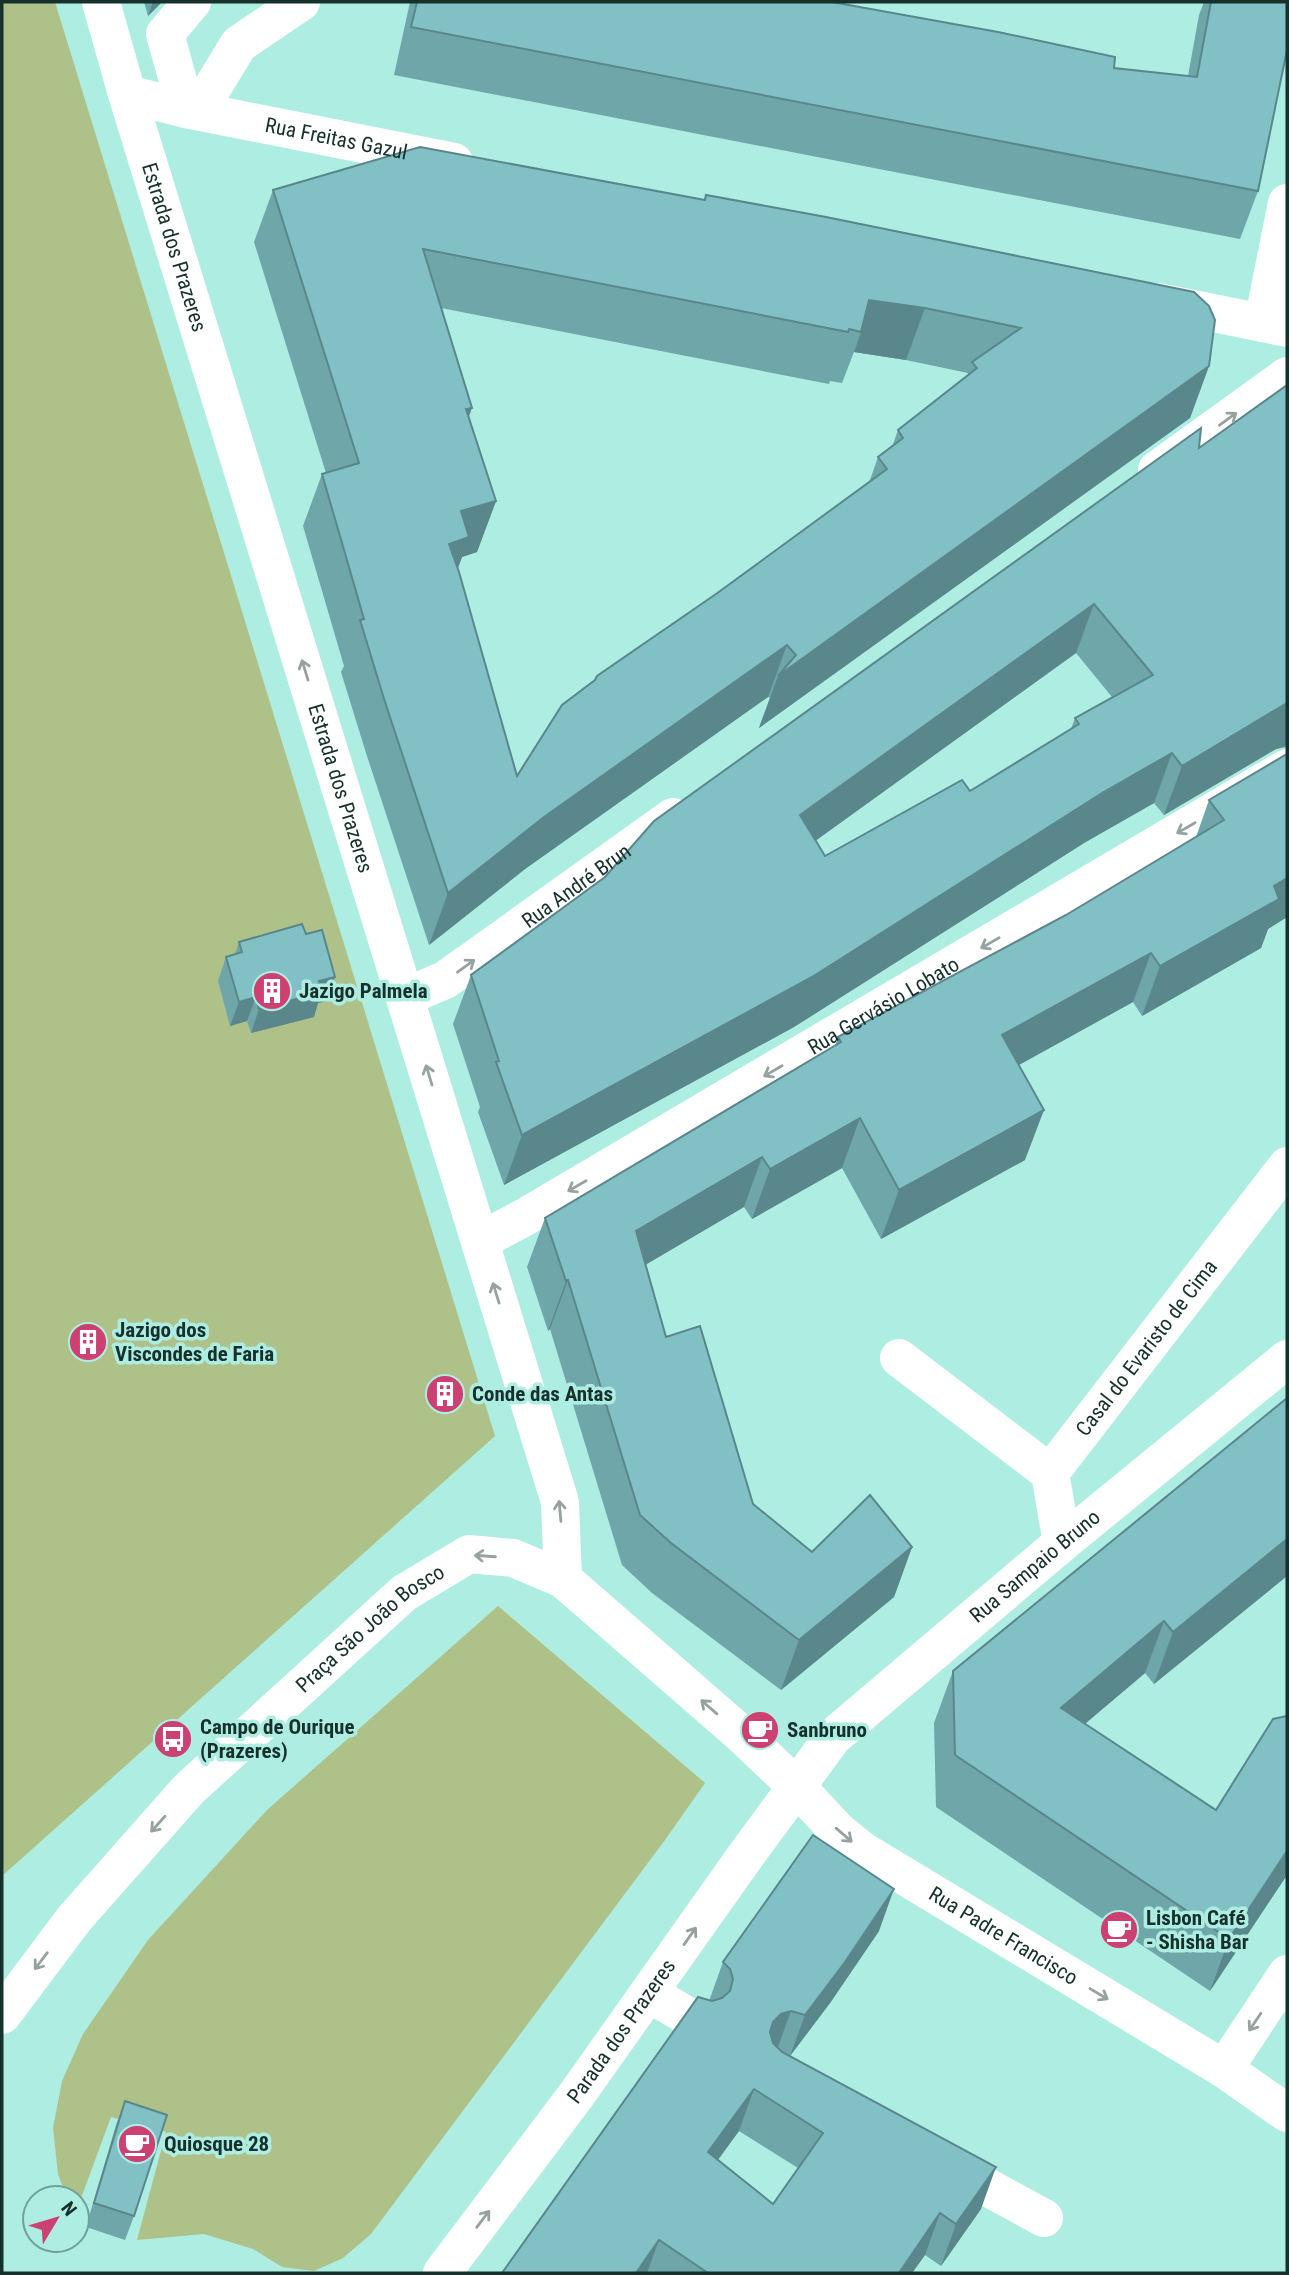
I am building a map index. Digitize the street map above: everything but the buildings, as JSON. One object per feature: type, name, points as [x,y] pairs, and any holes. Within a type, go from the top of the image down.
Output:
[{"type":"street","name":"Estrada dos Prazeres","points":[[101,2],[560,1502],[563,1579]]},
{"type":"street","points":[[192,2],[165,34],[192,110]]},
{"type":"street","points":[[192,110],[239,44],[301,2]]},
{"type":"street","name":"Rua Freitas Gazul","points":[[127,94],[192,110],[486,169]]},
{"type":"street","points":[[1127,296],[1275,325],[1287,203]]},
{"type":"street","points":[[1130,489],[1287,376]]},
{"type":"street","name":"Rua Gervásio Lobato","points":[[480,1241],[1287,768]]},
{"type":"street","name":"Rua André Brun","points":[[405,997],[445,980],[704,795]]},
{"type":"street","name":"Casal do Evaristo de Cima","points":[[1050,1473],[1287,1166]]},
{"type":"street","points":[[899,1358],[1050,1473],[1062,1543]]},
{"type":"street","name":"Rua Sampaio Bruno","points":[[796,1786],[833,1737],[1062,1543],[1287,1359]]},
{"type":"street","name":"Praça São João Bosco","points":[[2,2015],[74,1919],[189,1789],[404,1593],[469,1554],[513,1558],[563,1579],[741,1734],[796,1786]]},
{"type":"street","name":"Parada dos Prazeres","points":[[442,2273],[650,1994],[796,1786]]},
{"type":"street","name":"Rua Padre Francisco","points":[[796,1786],[838,1830],[863,1851],[1224,2069],[1287,2113]]},
{"type":"street","points":[[1224,2069],[1287,1974]]},
{"type":"street","points":[[650,1994],[696,2021]]},
{"type":"street","points":[[911,2146],[1044,2218]]},
{"type":"green space","points":[[2,2],[55,2],[495,1436],[2,1876]]},
{"type":"green space","points":[[498,1606],[705,1783],[371,2234],[343,2258],[314,2271],[282,2267],[253,2249],[204,2234],[137,2240],[166,2132],[111,2117],[86,2184],[62,2184],[58,2174],[53,2128],[62,2081],[83,2034],[148,1940],[267,1810]]},
{"type":"place","name":"Jazigo Palmela","points":[[272,991]]},
{"type":"place","name":"Jazigo dos Viscondes de Faria","points":[[88,1342]]},
{"type":"place","name":"Conde das Antas","points":[[445,1394]]},
{"type":"place","name":"Sanbruno","points":[[760,1730]]},
{"type":"place","name":"Campo de Ourique (Prazeres)","points":[[173,1739]]},
{"type":"place","name":"Lisbon Café - Shisha Bar","points":[[1119,1930]]},
{"type":"place","name":"Quiosque 28","points":[[137,2144]]}]
